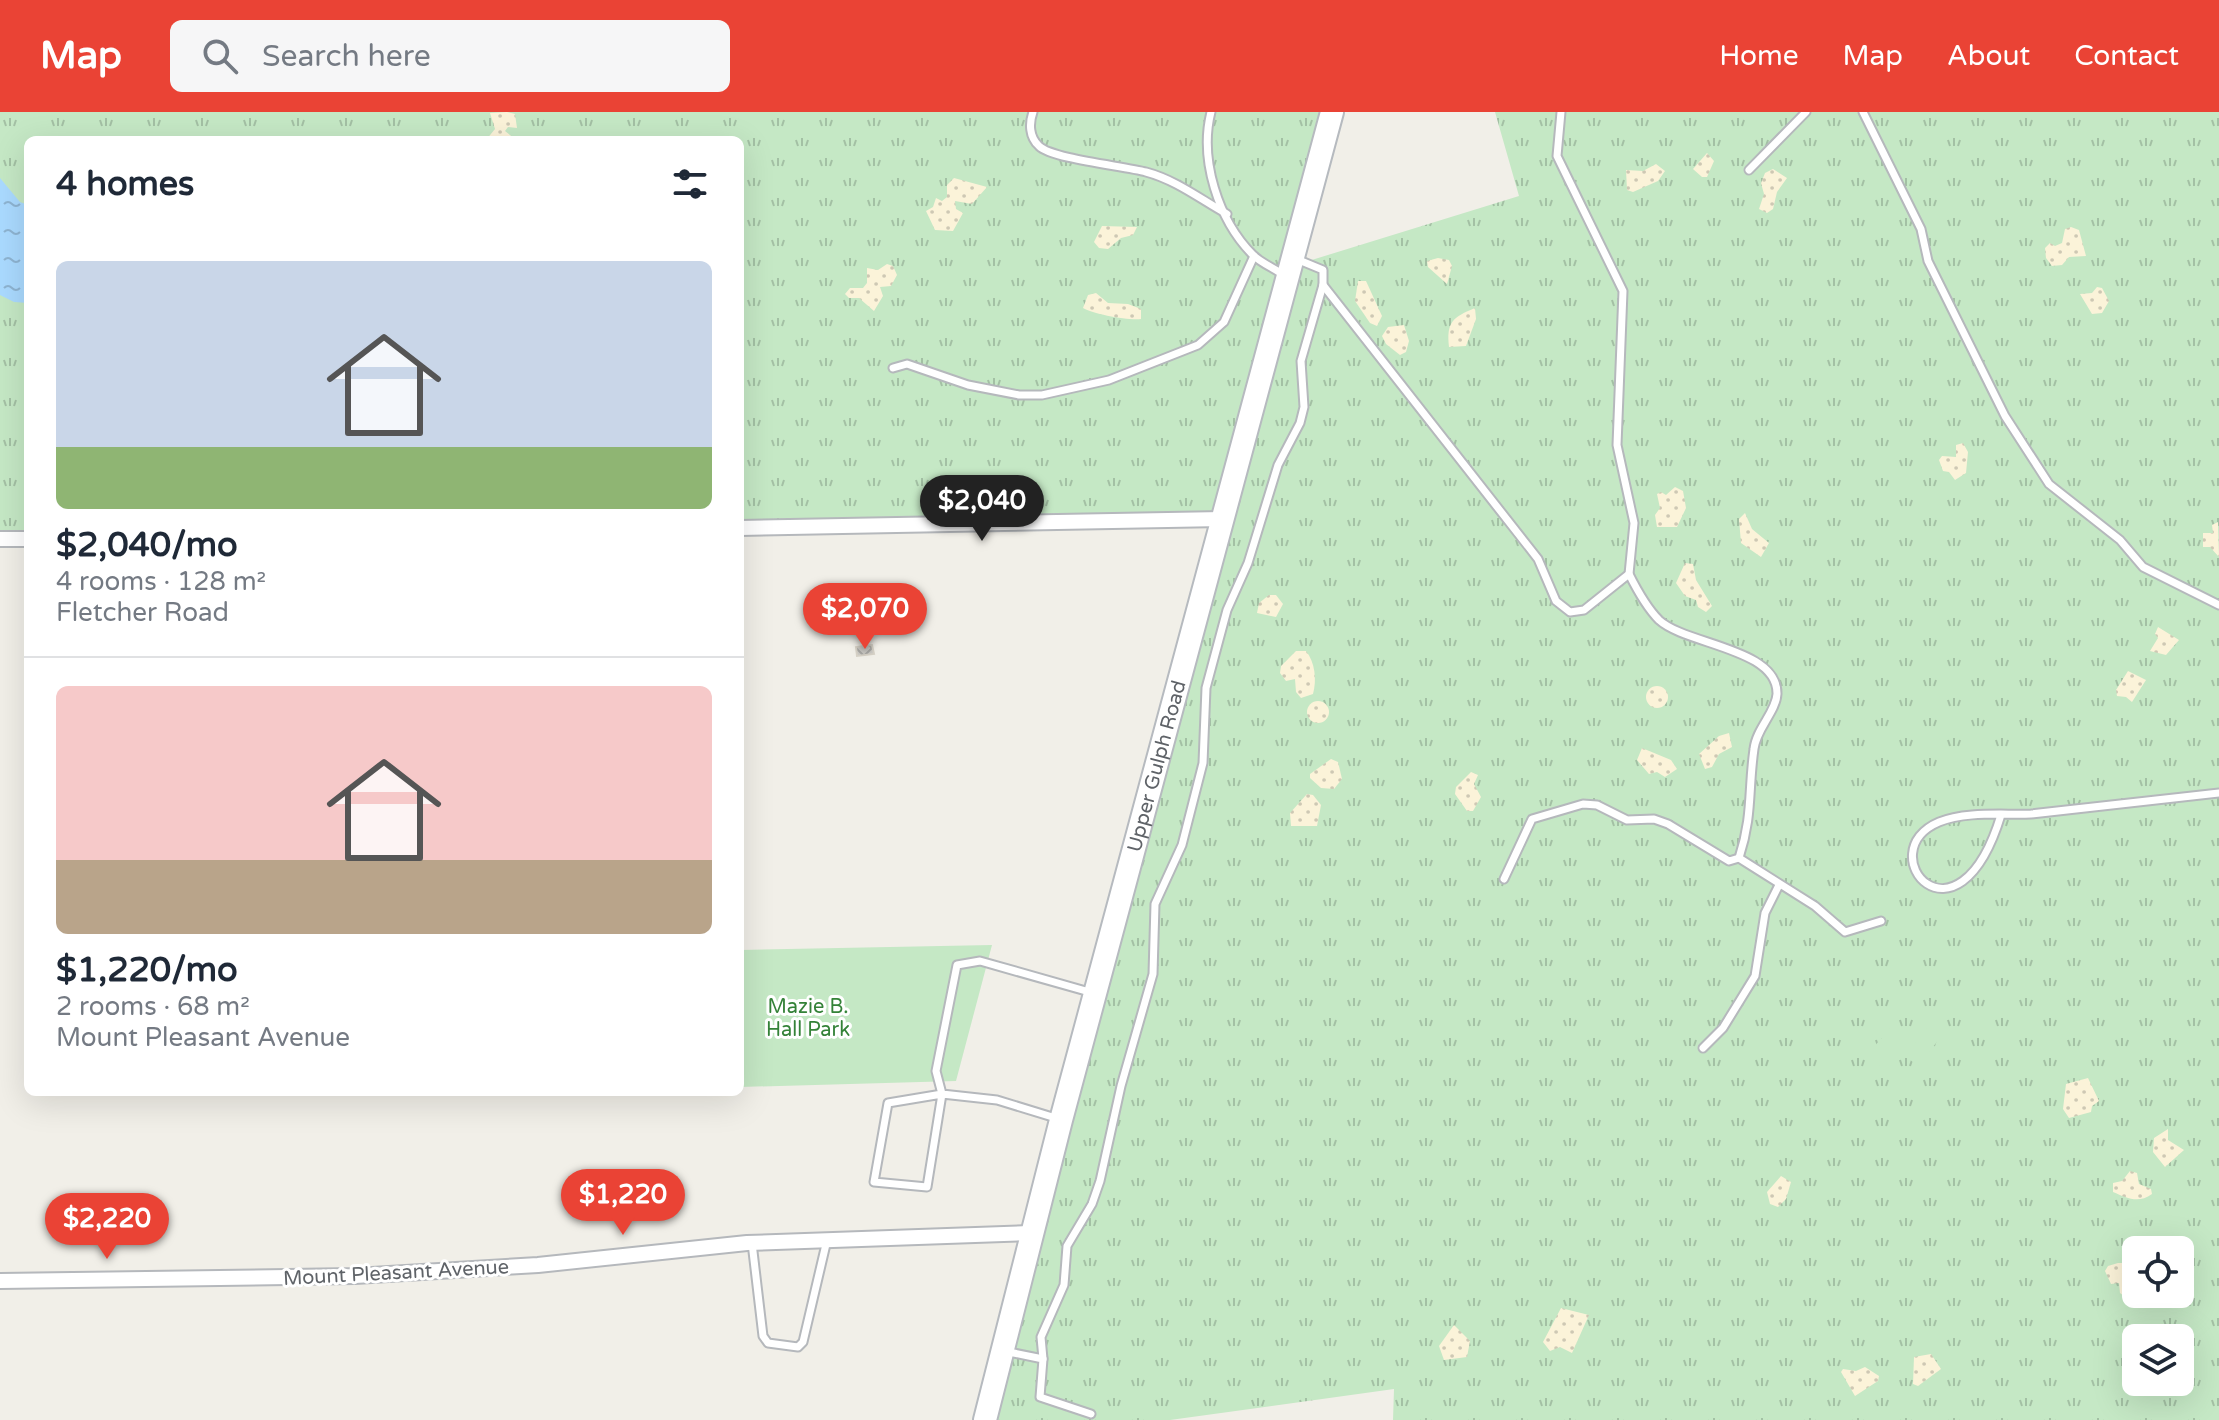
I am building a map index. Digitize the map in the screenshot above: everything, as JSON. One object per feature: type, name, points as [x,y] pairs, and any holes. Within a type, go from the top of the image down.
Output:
[{"type":"street","name":"Upper Gulph Road","points":[[985,1420],[1031,1233],[1332,112]]},
{"type":"street","points":[[744,528],[1223,519]]},
{"type":"street","points":[[0,539],[24,539]]},
{"type":"street","name":"Mount Pleasant Avenue","points":[[0,1281],[355,1276],[538,1265],[752,1243],[1031,1233]]},
{"type":"lane","points":[[1033,112],[1031,134],[1040,147],[1056,155],[1147,172],[1177,183],[1227,214]]},
{"type":"lane","points":[[1091,1414],[1040,1397],[1041,1337],[1064,1285],[1067,1246],[1092,1204],[1100,1181],[1121,1086],[1153,974],[1155,904],[1182,845],[1203,763],[1206,688],[1227,610],[1248,563],[1278,465],[1300,423],[1304,407],[1301,361],[1323,285],[1323,270],[1289,266],[1254,256],[1213,191],[1205,135],[1211,112]]},
{"type":"lane","points":[[1561,112],[1557,156],[1623,291],[1625,316],[1617,445],[1634,523],[1629,574],[1660,620],[1683,634],[1713,642],[1766,668],[1775,681],[1777,697],[1757,733],[1753,750],[1750,823],[1739,858]]},
{"type":"lane","points":[[1749,170],[1806,112]]},
{"type":"lane","points":[[1863,112],[1921,229],[1928,261],[1998,402],[2049,484],[2111,532],[2143,567],[2219,605]]},
{"type":"lane","points":[[893,368],[907,364],[968,385],[1019,395],[1042,395],[1109,380],[1198,345],[1224,322],[1254,256]]},
{"type":"lane","points":[[1323,285],[1538,559],[1556,601],[1570,612],[1584,610],[1629,574]]},
{"type":"lane","points":[[2001,815],[1993,843],[1959,885],[1938,890],[1921,882],[1913,869],[1916,846],[1926,828],[1943,820],[2219,793]]},
{"type":"lane","points":[[1504,879],[1532,819],[1583,804],[1597,805],[1627,820],[1654,819],[1668,824],[1729,861],[1739,858]]},
{"type":"lane","points":[[1739,858],[1815,906],[1845,932],[1881,921]]},
{"type":"lane","points":[[1703,1048],[1723,1028],[1755,976],[1765,913],[1779,885]]},
{"type":"lane","points":[[1061,1120],[997,1100],[942,1094],[888,1103],[874,1182],[927,1187],[942,1094],[936,1071],[957,965],[980,961],[1095,994]]},
{"type":"lane","points":[[752,1243],[763,1336],[768,1343],[798,1347],[803,1342],[827,1240]]},
{"type":"lane","points":[[1002,1351],[1043,1359]]},
{"type":"green space","points":[[0,112],[1332,112],[1289,267],[1519,196],[1495,112],[2219,112],[2219,1420],[1393,1420],[1394,1389],[1170,1420],[985,1420],[1223,520],[744,528],[744,136],[24,136],[24,539],[0,539]]},
{"type":"green space","name":"Mazie B. Hall Park","points":[[992,945],[956,1081],[744,1087],[744,950]]},
{"type":"green space","points":[[1890,1028],[1902,1039],[1879,1066],[1867,1055]]},
{"type":"green space","points":[[1927,1028],[1940,1038],[1918,1066],[1905,1056]]},
{"type":"sand","points":[[490,113],[515,114],[517,128],[508,127],[505,131],[511,136],[489,136],[495,129]]},
{"type":"sand","points":[[1707,153],[1714,161],[1707,177],[1702,177],[1693,169]]},
{"type":"sand","points":[[1656,164],[1665,171],[1658,181],[1633,192],[1627,190],[1626,170],[1643,171]]},
{"type":"sand","points":[[1773,169],[1787,178],[1777,192],[1773,209],[1767,213],[1759,209],[1764,194],[1761,183],[1765,173]]},
{"type":"sand","points":[[954,178],[987,187],[972,204],[955,201],[956,209],[963,213],[953,231],[935,230],[926,211],[933,207],[936,198],[942,201],[947,197],[947,185]]},
{"type":"sand","points":[[1102,226],[1137,227],[1133,235],[1121,238],[1108,249],[1099,248],[1094,242]]},
{"type":"sand","points":[[2071,227],[2079,230],[2086,256],[2069,257],[2062,265],[2052,266],[2046,258],[2045,248],[2050,243],[2055,246],[2062,243],[2065,229]]},
{"type":"sand","points":[[1438,258],[1449,260],[1452,266],[1447,284],[1428,267],[1427,261]]},
{"type":"sand","points":[[887,264],[893,266],[897,275],[891,286],[880,287],[883,296],[874,311],[859,298],[849,298],[845,294],[850,288],[863,288],[867,283],[867,268],[878,270]]},
{"type":"sand","points":[[1358,281],[1366,281],[1382,316],[1377,326],[1370,323],[1355,301]]},
{"type":"sand","points":[[2097,287],[2102,288],[2109,301],[2102,313],[2092,314],[2080,294],[2092,293]]},
{"type":"sand","points":[[1096,293],[1108,303],[1128,304],[1141,309],[1141,319],[1095,313],[1083,308],[1088,295]]},
{"type":"sand","points":[[1475,308],[1476,319],[1466,346],[1449,347],[1450,326],[1461,314]]},
{"type":"sand","points":[[1404,325],[1409,341],[1406,352],[1400,355],[1386,344],[1382,336],[1388,327]]},
{"type":"sand","points":[[1963,443],[1968,452],[1966,473],[1955,480],[1949,472],[1943,471],[1939,460],[1942,456],[1956,457],[1956,445]]},
{"type":"sand","points":[[1675,487],[1683,491],[1686,508],[1677,527],[1657,527],[1655,515],[1660,508],[1657,494],[1661,492],[1666,495]]},
{"type":"sand","points":[[1745,513],[1752,529],[1769,543],[1761,557],[1741,543],[1739,519]]},
{"type":"sand","points":[[2218,522],[2219,557],[2210,547],[2203,547],[2203,533],[2213,533],[2212,525]]},
{"type":"sand","points":[[1685,563],[1693,564],[1696,580],[1712,606],[1706,612],[1698,607],[1696,600],[1685,596],[1676,583]]},
{"type":"sand","points":[[1269,595],[1276,595],[1283,604],[1276,617],[1257,613],[1259,603]]},
{"type":"sand","points":[[2158,627],[2179,640],[2166,655],[2150,651],[2158,638],[2155,634]]},
{"type":"sand","points":[[1296,651],[1306,651],[1314,671],[1313,694],[1301,698],[1296,692],[1295,679],[1286,681],[1280,673],[1281,666]]},
{"type":"sand","points":[[2128,671],[2146,680],[2132,702],[2126,697],[2117,696],[2116,690]]},
{"type":"sand","points":[[1657,686],[1665,689],[1668,697],[1665,705],[1657,708],[1649,705],[1646,697],[1649,689]]},
{"type":"sand","points":[[1318,701],[1326,704],[1329,712],[1326,720],[1318,723],[1310,720],[1307,712],[1310,704]]},
{"type":"sand","points":[[1729,733],[1732,747],[1719,754],[1712,767],[1705,769],[1699,754],[1719,736]]},
{"type":"sand","points":[[1642,748],[1671,760],[1677,769],[1665,777],[1657,772],[1649,774],[1637,760]]},
{"type":"sand","points":[[1331,759],[1338,762],[1342,779],[1334,789],[1321,788],[1310,778],[1310,774]]},
{"type":"sand","points":[[1471,772],[1478,775],[1474,784],[1481,797],[1473,811],[1467,811],[1455,794],[1456,787]]},
{"type":"sand","points":[[1307,794],[1313,795],[1321,805],[1317,826],[1291,826],[1290,813]]},
{"type":"sand","points":[[2088,1078],[2099,1101],[2092,1106],[2091,1112],[2069,1118],[2063,1109],[2066,1084]]},
{"type":"sand","points":[[2168,1129],[2168,1140],[2184,1150],[2165,1167],[2153,1152],[2154,1138]]},
{"type":"sand","points":[[2130,1171],[2137,1173],[2139,1184],[2151,1189],[2152,1194],[2137,1199],[2113,1192],[2113,1183],[2122,1181]]},
{"type":"sand","points":[[1781,1176],[1791,1182],[1786,1199],[1778,1207],[1770,1204],[1767,1192]]},
{"type":"sand","points":[[2122,1263],[2122,1294],[2119,1283],[2111,1284],[2105,1271],[2108,1266]]},
{"type":"sand","points":[[1561,1308],[1589,1315],[1572,1353],[1560,1347],[1550,1351],[1543,1342]]},
{"type":"sand","points":[[1454,1325],[1470,1341],[1467,1357],[1444,1360],[1439,1346]]},
{"type":"sand","points":[[1931,1354],[1941,1369],[1918,1386],[1913,1384],[1914,1357]]},
{"type":"sand","points":[[1865,1367],[1879,1376],[1878,1381],[1855,1396],[1841,1372],[1843,1369],[1856,1371]]},
{"type":"water","points":[[0,178],[24,204],[24,303],[0,295]]},
{"type":"building","points":[[872,645],[874,654],[857,656],[856,647]]}]
